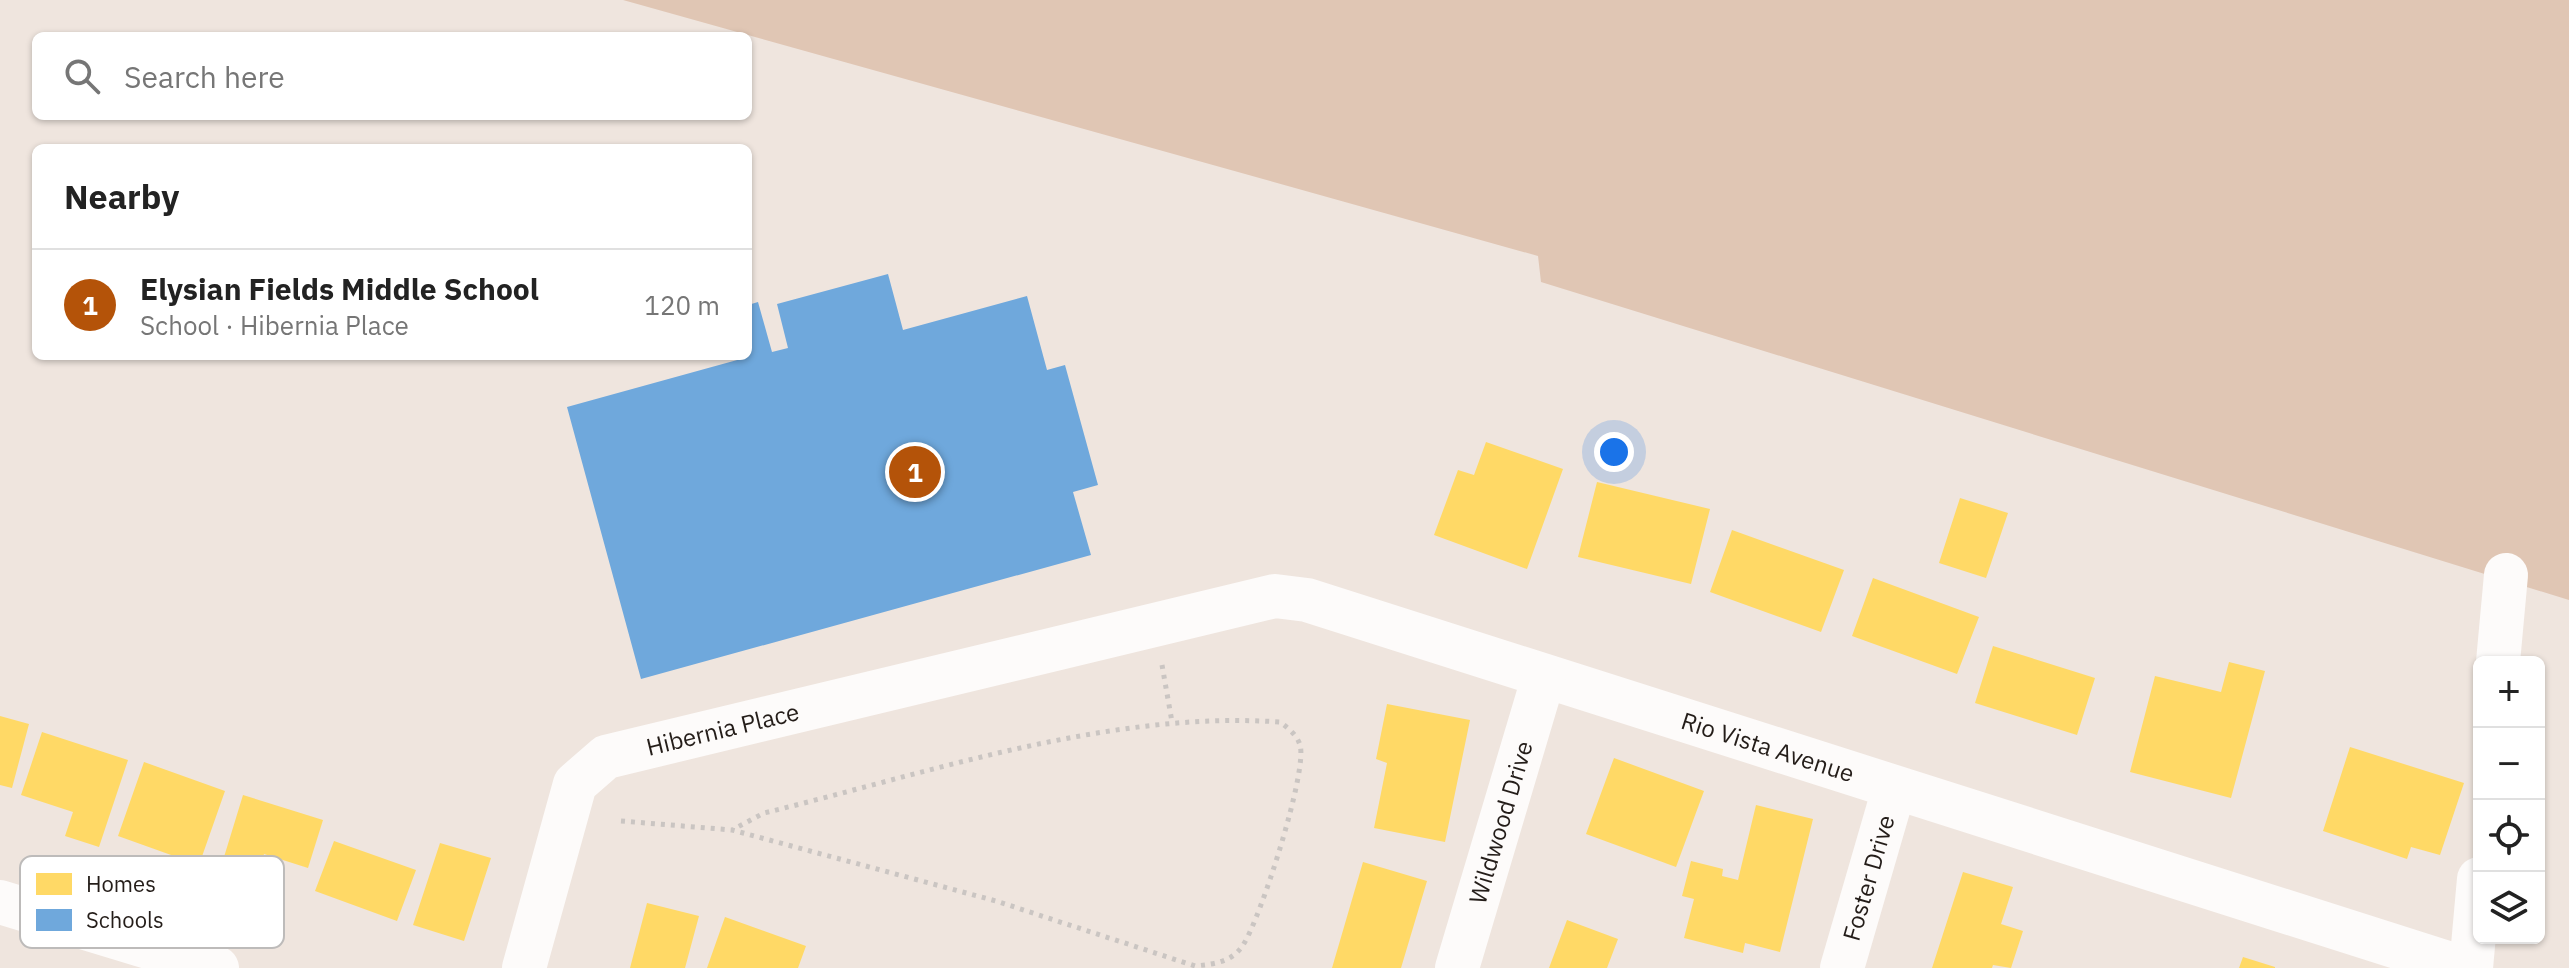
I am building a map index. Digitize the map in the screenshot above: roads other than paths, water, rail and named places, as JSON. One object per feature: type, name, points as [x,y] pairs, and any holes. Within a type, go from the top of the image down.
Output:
[{"type":"street","points":[[2499,656],[2506,575]]},
{"type":"street","name":"Rio Vista Avenue","points":[[1067,645],[1275,596],[1307,600],[2463,968]]},
{"type":"street","name":"Hibernia Place","points":[[524,968],[575,784],[606,757],[1067,645]]},
{"type":"street","name":"Wildwood Drive","points":[[1457,968],[1544,676]]},
{"type":"street","name":"Foster Drive","points":[[1842,968],[1894,789]]},
{"type":"street","points":[[0,902],[20,908]]},
{"type":"street","points":[[2471,968],[2473,944]]},
{"type":"street","points":[[151,948],[217,968]]},
{"type":"place","name":"Elysian Fields Middle School","points":[[915,472]]}]
